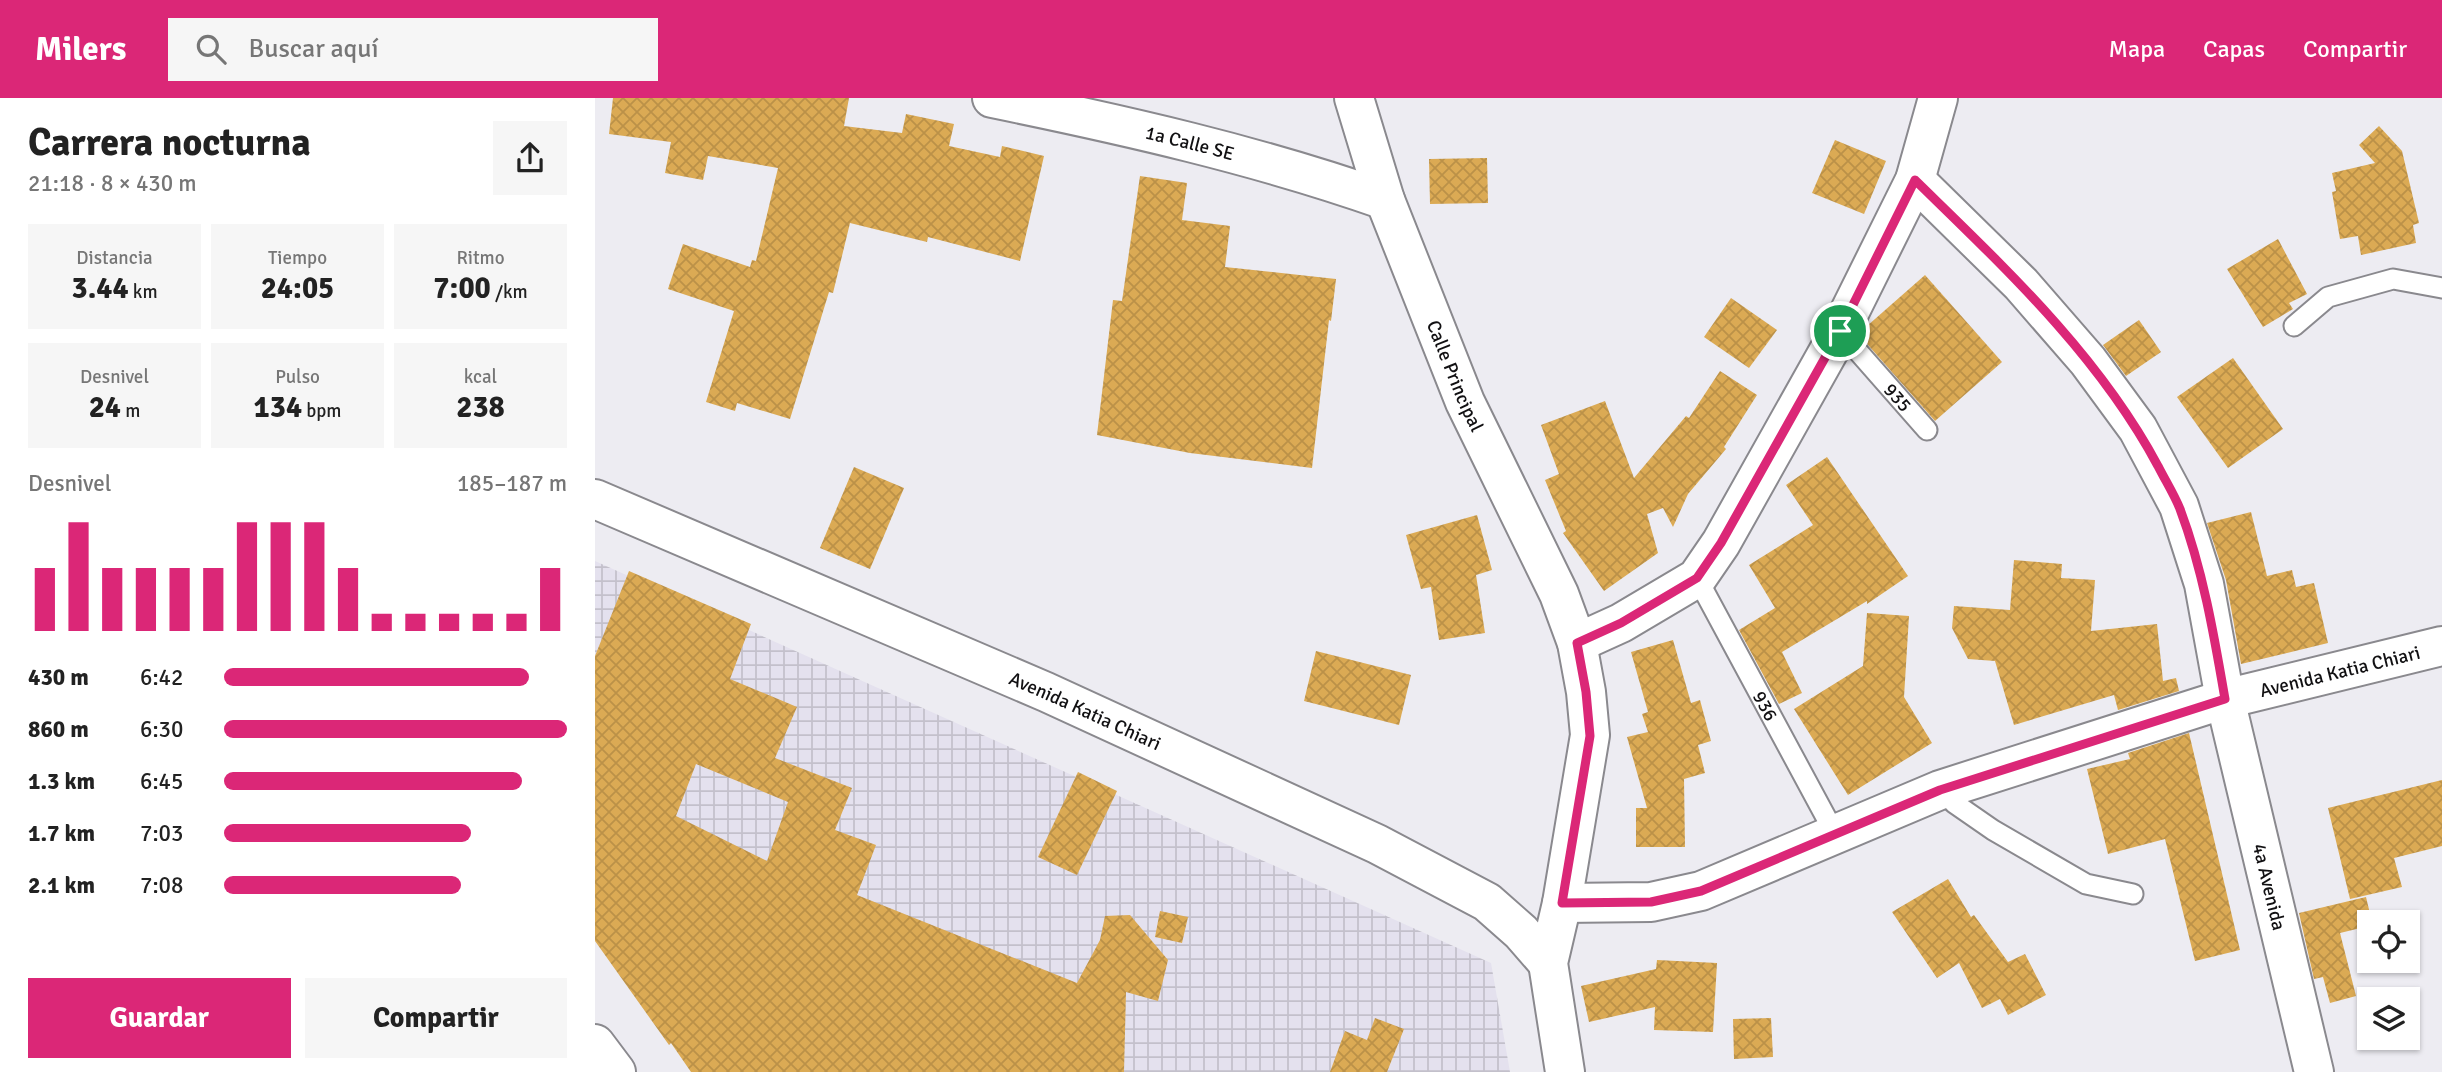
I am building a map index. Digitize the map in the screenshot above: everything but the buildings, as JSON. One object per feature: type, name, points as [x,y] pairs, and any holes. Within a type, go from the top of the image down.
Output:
[{"type":"main road","name":"1a Calle SE","points":[[992,98],[1129,112],[1385,200]]},
{"type":"main road","name":"Calle Principal","points":[[1355,98],[1385,200],[1465,402],[1559,594],[1577,643],[1586,692],[1590,736],[1562,903],[1548,963]]},
{"type":"main road","points":[[1577,643],[1621,623],[1697,578],[1721,543],[1840,331],[1915,180],[1938,98]]},
{"type":"main road","name":"4a Avenida","points":[[1915,180],[2021,284],[2088,361],[2138,429],[2179,506],[2204,584],[2225,699],[2314,1072]]},
{"type":"main road","name":"Avenida Katia Chiari","points":[[595,499],[1046,692],[1377,844],[1487,902],[1521,932],[1548,963]]},
{"type":"main road","name":"Avenida Katia Chiari","points":[[1562,903],[1651,902],[1701,891],[1835,834],[2225,699],[2442,646]]},
{"type":"main road","points":[[1548,963],[1565,1072]]},
{"type":"main road","points":[[595,1044],[616,1072]]},
{"type":"lane","points":[[2294,326],[2328,297],[2393,279],[2442,288]]},
{"type":"lane","name":"935","points":[[1840,331],[1927,430]]},
{"type":"lane","name":"936","points":[[1697,578],[1835,834]]},
{"type":"lane","points":[[1947,796],[1993,830],[2086,884],[2133,894]]},
{"type":"shaded area","points":[[595,561],[1491,963],[1510,1072],[707,1072],[595,907]]},
{"type":"route","points":[[1915,180],[2021,284],[2088,361],[2138,429],[2179,506],[2204,584],[2225,699],[1940,790],[1701,891],[1651,902],[1562,903],[1590,736],[1586,692],[1577,643],[1621,623],[1697,578],[1721,543],[1840,331],[1915,180]]}]
